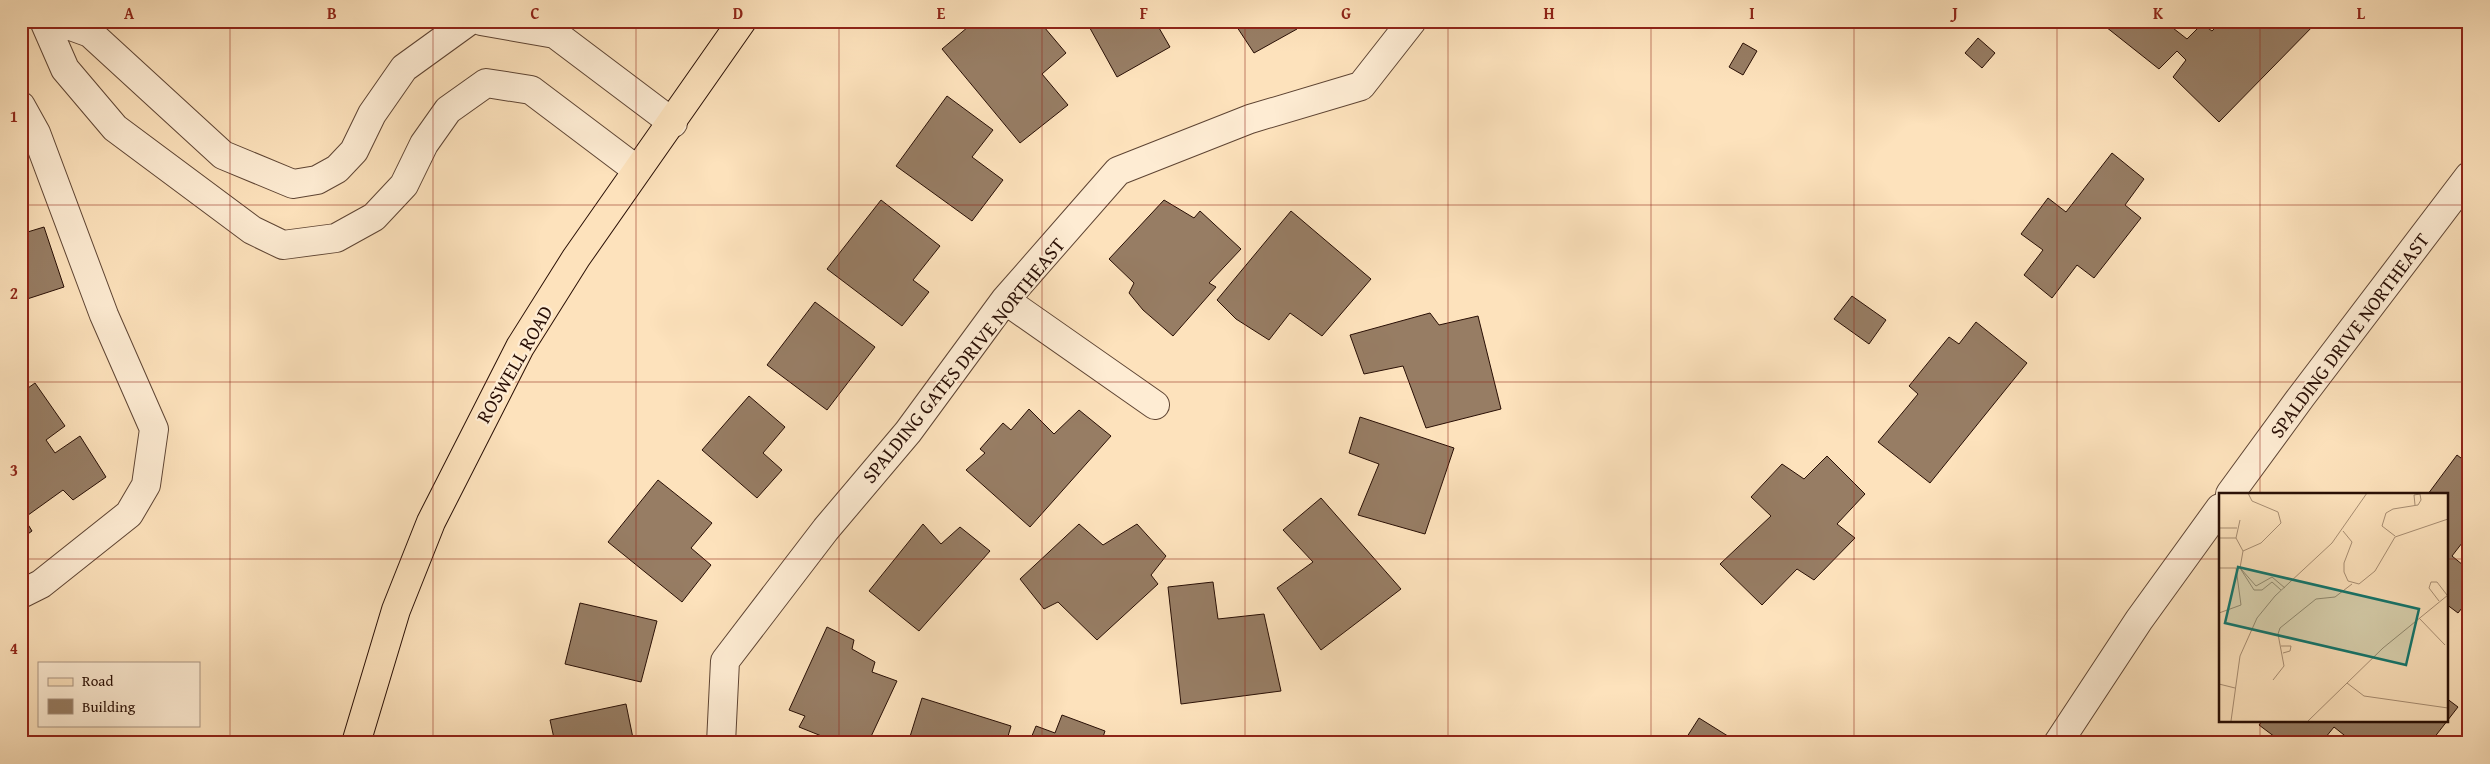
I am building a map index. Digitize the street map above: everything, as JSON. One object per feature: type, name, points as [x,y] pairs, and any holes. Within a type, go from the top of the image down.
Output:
[{"type":"main road","name":"ROSWELL ROAD","points":[[356,743],[396,610],[431,522],[520,347],[576,258],[742,21]]},
{"type":"street","points":[[44,21],[65,69],[115,128],[252,230],[283,245],[336,238],[374,217],[404,185],[424,144],[448,110],[486,83],[531,90],[637,170]]},
{"type":"street","points":[[57,21],[90,33],[223,155],[293,184],[317,180],[337,169],[354,151],[372,114],[404,68],[469,21]]},
{"type":"street","points":[[481,21],[555,34],[673,122]]},
{"type":"street","name":"SPALDING GATES DRIVE NORTHEAST","points":[[721,743],[725,661],[826,529],[908,432],[1005,300],[1118,171],[1250,119],[1361,86],[1412,21]]},
{"type":"street","points":[[21,106],[36,133],[104,315],[154,429],[146,485],[129,514],[41,584],[21,594]]},
{"type":"street","name":"SPALDING DRIVE NORTHEAST","points":[[2231,493],[2301,397],[2469,176]]},
{"type":"street","points":[[1005,300],[1155,405]]},
{"type":"street","points":[[2058,743],[2139,620],[2219,509]]},
{"type":"building","points":[[975,21],[1039,21],[1066,53],[1042,74],[1068,105],[1020,143],[942,49]]},
{"type":"building","points":[[1086,21],[1155,21],[1170,47],[1117,77]]},
{"type":"building","points":[[1233,21],[1293,21],[1297,29],[1254,53]]},
{"type":"building","points":[[2111,21],[2164,21],[2187,39],[2202,24],[2212,31],[2222,21],[2318,21],[2219,122],[2173,77],[2186,60],[2177,51],[2159,69],[2106,27]]},
{"type":"building","points":[[1978,38],[1995,53],[1982,68],[1965,53]]},
{"type":"building","points":[[1743,43],[1757,51],[1743,75],[1729,67]]},
{"type":"building","points":[[947,96],[993,130],[972,157],[1003,180],[972,221],[896,166]]},
{"type":"building","points":[[2112,153],[2144,179],[2125,205],[2141,218],[2094,278],[2077,265],[2052,298],[2024,275],[2043,250],[2021,234],[2048,198],[2066,212]]},
{"type":"building","points":[[881,200],[940,246],[913,280],[929,292],[902,326],[827,269]]},
{"type":"building","points":[[1164,200],[1194,218],[1200,211],[1241,249],[1209,283],[1216,287],[1173,336],[1143,310],[1129,293],[1134,283],[1109,259]]},
{"type":"building","points":[[1291,211],[1371,279],[1322,336],[1290,313],[1269,340],[1236,319],[1217,300]]},
{"type":"building","points":[[44,227],[64,287],[21,301],[21,234]]},
{"type":"building","points":[[1852,296],[1886,320],[1869,344],[1834,319]]},
{"type":"building","points":[[815,302],[875,347],[827,410],[767,365]]},
{"type":"building","points":[[1430,313],[1439,325],[1478,316],[1501,409],[1426,428],[1403,366],[1364,374],[1350,335]]},
{"type":"building","points":[[1976,322],[2027,363],[1930,483],[1878,442],[1918,394],[1909,386],[1949,337],[1959,344]]},
{"type":"building","points":[[35,383],[65,426],[46,440],[55,453],[80,436],[106,477],[73,500],[63,490],[24,518],[32,531],[21,539],[21,393]]},
{"type":"building","points":[[749,396],[785,427],[763,453],[782,470],[757,498],[702,450]]},
{"type":"building","points":[[1029,409],[1054,434],[1079,410],[1111,436],[1030,527],[966,470],[985,453],[980,449],[1003,423],[1011,430]]},
{"type":"building","points":[[1360,417],[1454,448],[1425,534],[1358,515],[1379,464],[1349,453]]},
{"type":"building","points":[[2457,455],[2469,464],[2469,534],[2452,556],[2469,570],[2469,599],[2458,613],[2448,606],[2448,493],[2429,493]]},
{"type":"building","points":[[1827,456],[1865,494],[1837,524],[1855,538],[1814,580],[1797,569],[1762,605],[1720,564],[1771,516],[1751,497],[1782,464],[1804,479]]},
{"type":"building","points":[[658,480],[712,523],[691,548],[711,565],[682,602],[608,542]]},
{"type":"building","points":[[1321,498],[1401,589],[1321,650],[1277,588],[1313,562],[1283,530]]},
{"type":"building","points":[[923,524],[941,544],[960,527],[990,551],[919,631],[869,591]]},
{"type":"building","points":[[1079,524],[1103,545],[1137,524],[1166,556],[1151,575],[1158,584],[1097,640],[1058,602],[1044,609],[1020,579]]},
{"type":"building","points":[[1213,582],[1218,619],[1264,614],[1281,691],[1181,704],[1168,587]]},
{"type":"building","points":[[580,603],[657,621],[641,682],[565,664]]},
{"type":"building","points":[[827,627],[854,640],[852,649],[875,662],[872,672],[897,681],[868,743],[821,743],[824,737],[799,727],[805,716],[789,710]]},
{"type":"building","points":[[922,698],[1011,726],[1006,743],[908,743]]},
{"type":"building","points":[[2448,700],[2458,707],[2448,720]]},
{"type":"building","points":[[626,704],[634,743],[555,743],[550,720]]},
{"type":"building","points":[[1062,715],[1105,731],[1101,743],[1029,743],[1036,726],[1055,733]]},
{"type":"building","points":[[1699,718],[1739,743],[1683,743]]},
{"type":"building","points":[[2261,722],[2446,722],[2430,743],[2405,743],[2400,739],[2397,743],[2354,743],[2334,727],[2321,743],[2283,743],[2259,725]]}]
